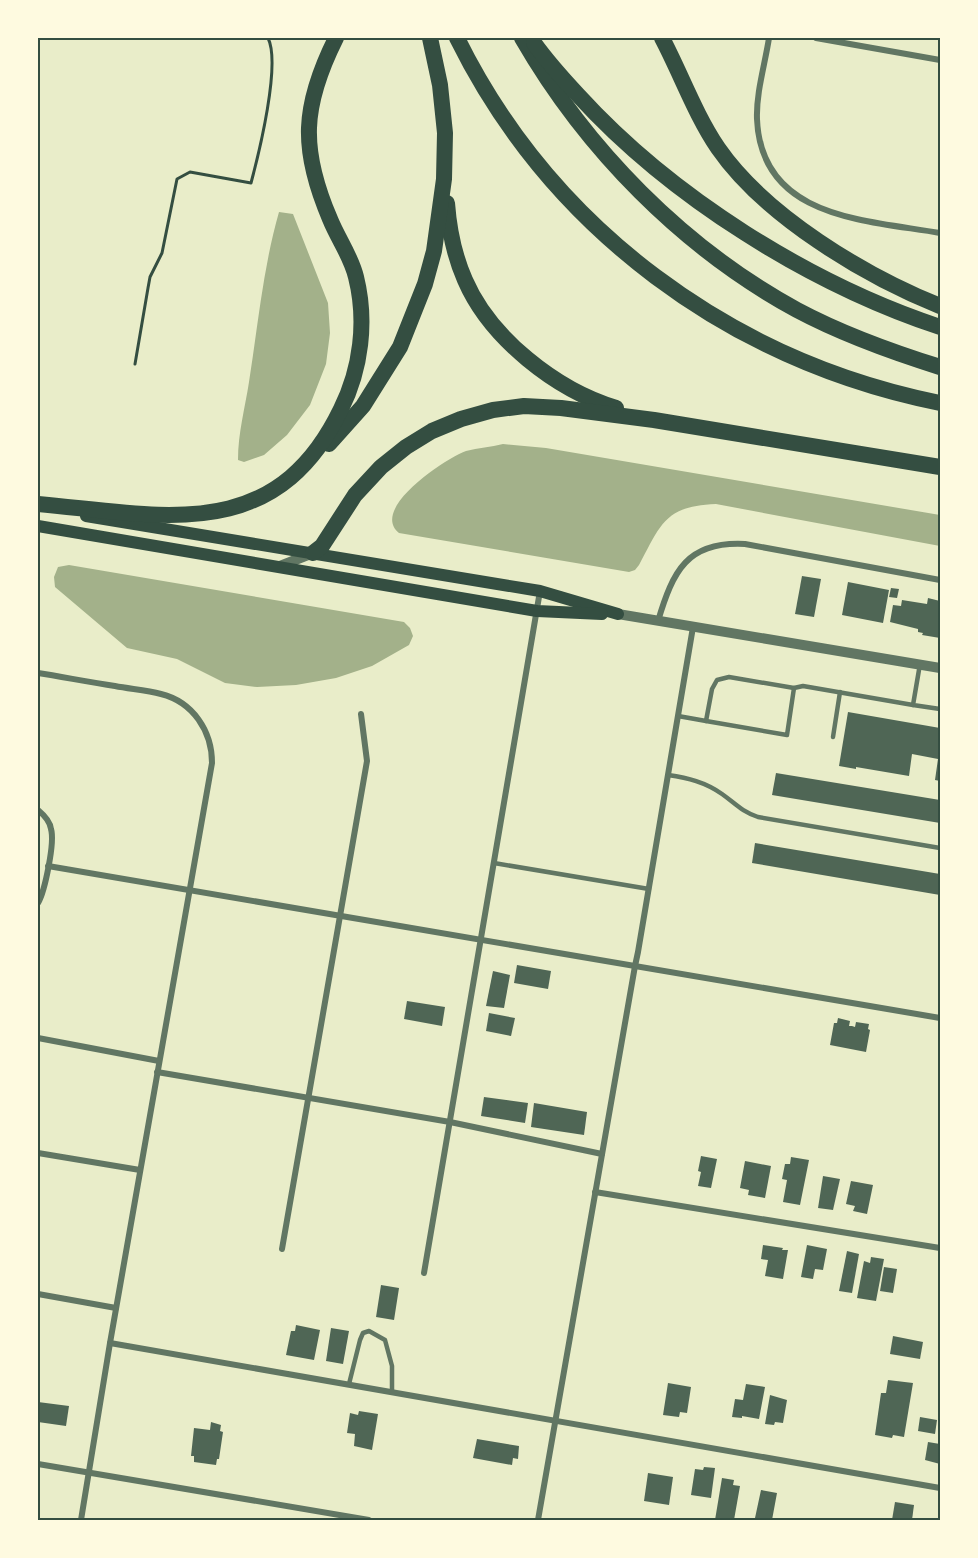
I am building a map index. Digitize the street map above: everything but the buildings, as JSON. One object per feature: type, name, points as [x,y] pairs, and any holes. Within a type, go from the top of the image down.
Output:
[{"type":"highway","points":[[310,460],[330,431],[345,401],[357,369],[360,339],[361,307],[356,276],[318,189],[307,132],[312,95],[323,63],[336,38]]},
{"type":"highway","points":[[38,506],[181,516],[217,512],[255,500],[286,483],[337,436],[363,406],[400,347],[425,284],[431,262],[444,179],[445,133],[440,85],[430,38]]},
{"type":"highway","points":[[458,38],[506,120],[538,163],[591,223],[637,263],[702,309],[801,359],[856,380],[940,403]]},
{"type":"highway","points":[[522,38],[542,73],[608,158],[646,196],[708,250],[751,282],[799,311],[869,342],[940,367]]},
{"type":"highway","points":[[531,38],[567,82],[617,135],[657,170],[700,201],[746,232],[817,274],[886,308],[940,327]]},
{"type":"highway","points":[[662,38],[706,129],[718,148],[751,186],[807,233],[828,247],[897,286],[940,306]]},
{"type":"highway","points":[[444,179],[453,244],[465,282],[479,305],[520,355],[575,392],[607,406],[654,420]]},
{"type":"highway","points":[[313,554],[322,546],[356,495],[381,467],[406,447],[432,431],[461,419],[493,410],[524,406],[561,408],[654,420],[940,468]]},
{"type":"main road","points":[[38,506],[540,591],[618,614]]},
{"type":"main road","points":[[38,526],[537,611],[618,614]]},
{"type":"street","points":[[769,38],[757,107],[758,127],[767,160],[784,185],[805,202],[830,213],[940,233]]},
{"type":"street","points":[[816,38],[940,60]]},
{"type":"street","points":[[658,621],[675,574],[705,549],[724,543],[745,544],[940,580]]},
{"type":"street","points":[[280,566],[313,554]]},
{"type":"street","points":[[424,1273],[540,591]]},
{"type":"street","points":[[618,614],[940,668]]},
{"type":"street","points":[[538,1521],[693,627]]},
{"type":"street","points":[[38,673],[163,694],[184,704],[197,717],[207,733],[212,750],[212,763],[81,1521]]},
{"type":"street","points":[[282,1249],[367,761],[361,714]]},
{"type":"street","points":[[38,810],[48,820],[52,837],[43,892],[38,903]]},
{"type":"street","points":[[48,866],[940,1018]]},
{"type":"street","points":[[38,1038],[159,1061]]},
{"type":"street","points":[[157,1072],[450,1122],[602,1154]]},
{"type":"street","points":[[38,1153],[140,1170]]},
{"type":"street","points":[[595,1191],[940,1248]]},
{"type":"street","points":[[38,1294],[116,1308]]},
{"type":"street","points":[[110,1343],[940,1488]]},
{"type":"street","points":[[38,1464],[369,1521]]},
{"type":"lane","points":[[913,705],[920,664]]},
{"type":"lane","points":[[706,721],[712,689],[717,680],[729,678],[794,688],[803,686],[940,709]]},
{"type":"lane","points":[[678,716],[787,735],[794,688]]},
{"type":"lane","points":[[833,737],[840,692]]},
{"type":"lane","points":[[668,775],[697,780],[721,793],[742,812],[758,817],[940,848]]},
{"type":"lane","points":[[494,863],[649,889]]},
{"type":"lane","points":[[349,1384],[360,1340],[363,1333],[369,1331],[385,1340],[392,1366],[392,1392]]},
{"type":"path","points":[[135,364],[150,277],[162,253],[177,179],[190,172],[251,183],[260,148],[273,63],[268,38]]},
{"type":"shaded area","points":[[279,212],[293,214],[328,303],[330,333],[326,364],[310,405],[287,435],[264,455],[244,462],[238,460],[240,430],[265,275]]},
{"type":"shaded area","points":[[503,444],[546,448],[940,515],[940,546],[716,504],[675,513],[653,538],[639,565],[635,570],[629,572],[399,533],[392,523],[394,511],[402,498],[428,474],[466,451]]},
{"type":"shaded area","points":[[69,565],[404,622],[410,628],[413,636],[409,645],[372,666],[336,678],[296,685],[257,687],[225,683],[177,659],[127,648],[55,587],[54,577],[58,567]]}]
